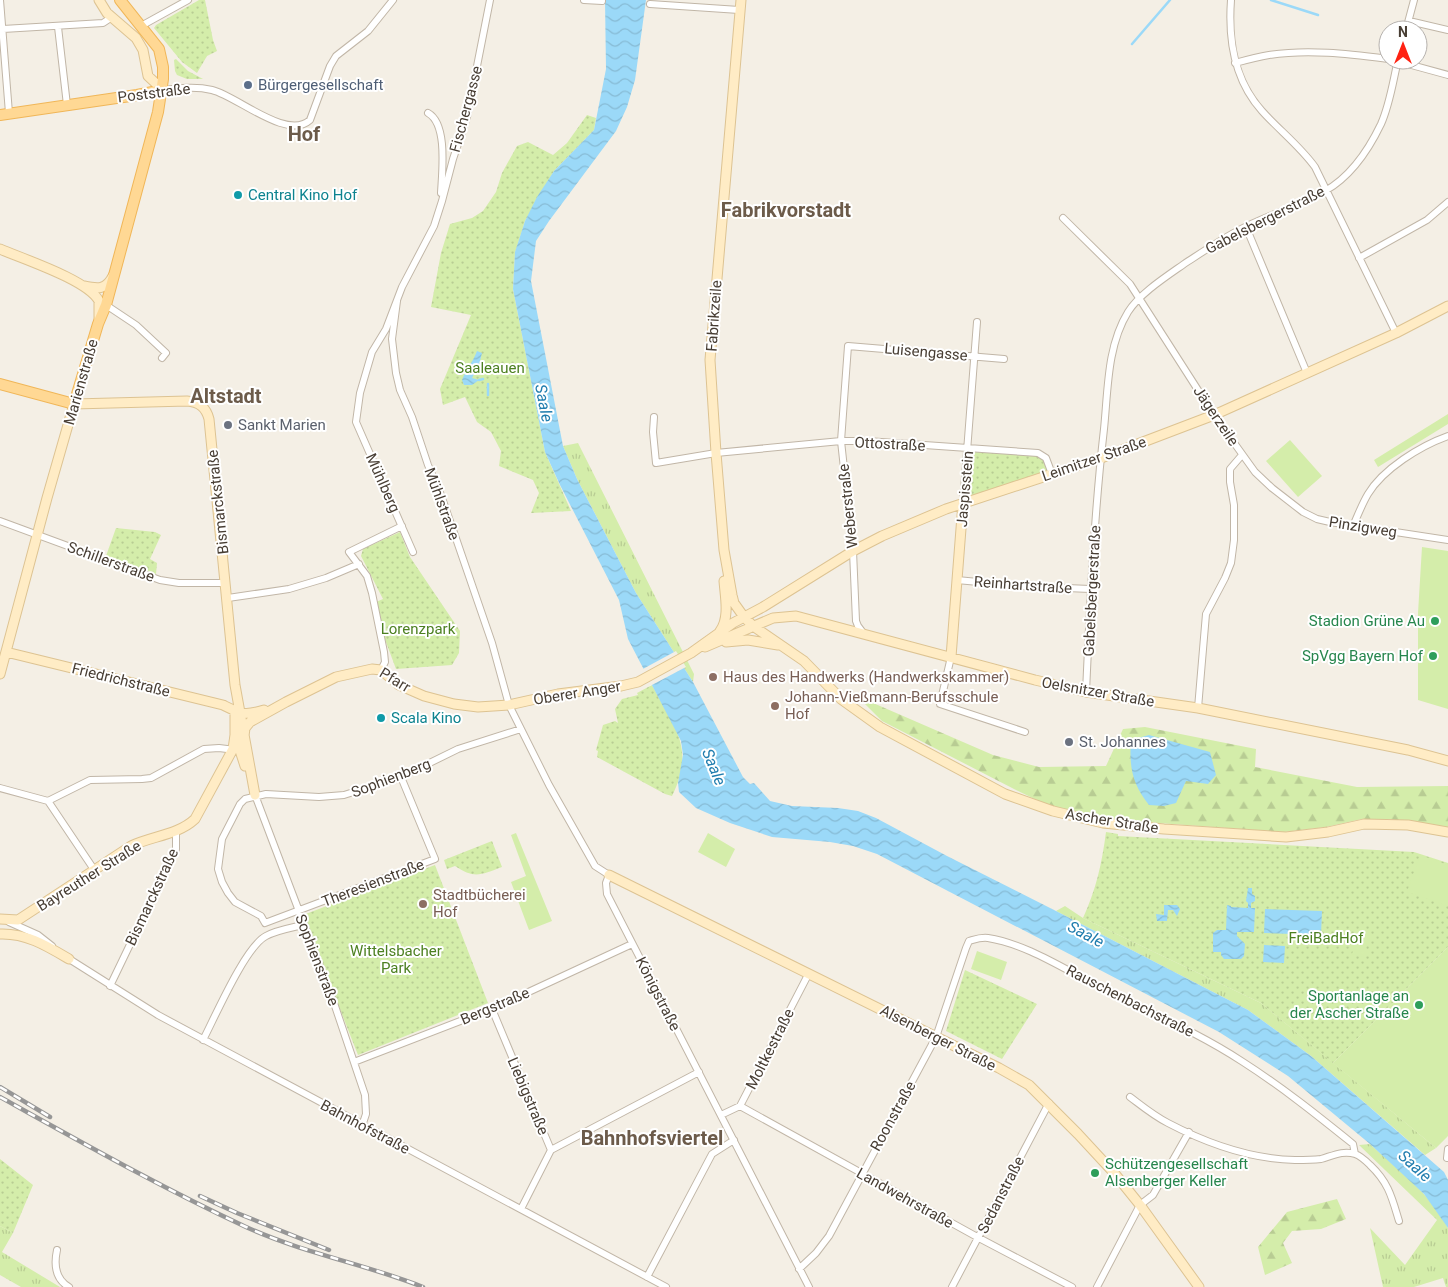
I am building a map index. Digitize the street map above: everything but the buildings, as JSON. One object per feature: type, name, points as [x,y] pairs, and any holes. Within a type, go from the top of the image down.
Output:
[{"type":"main road","name":"Marienstraße","points":[[74,404],[113,275],[158,112],[162,90],[164,67],[159,49],[120,0]]},
{"type":"main road","name":"Poststraße","points":[[5,114],[137,96],[162,90]]},
{"type":"main road","points":[[0,384],[74,404]]},
{"type":"street","points":[[0,0],[6,68],[5,114]]},
{"type":"street","points":[[98,0],[112,17],[136,38],[143,50],[148,76],[162,90]]},
{"type":"street","points":[[141,26],[188,0]]},
{"type":"street","name":"Poststraße","points":[[162,90],[195,88],[213,90],[270,119],[292,126],[306,124],[310,120],[330,66],[336,56],[341,50],[361,37],[393,0]]},
{"type":"street","name":"Fischergasse","points":[[356,413],[372,352],[386,329],[407,275],[438,216],[453,159],[467,117],[490,0]]},
{"type":"street","points":[[584,0],[602,0]]},
{"type":"street","name":"Fabrikzeile","points":[[741,0],[710,360],[724,550],[734,602],[753,626]]},
{"type":"street","points":[[1231,0],[1230,30],[1235,63],[1248,94],[1262,112],[1308,157],[1315,167],[1396,333]]},
{"type":"street","points":[[1409,20],[1414,0]]},
{"type":"street","points":[[650,4],[740,10]]},
{"type":"street","points":[[3,29],[103,23],[112,17]]},
{"type":"street","points":[[1428,25],[1448,30]]},
{"type":"street","points":[[58,26],[67,105]]},
{"type":"street","points":[[1235,63],[1268,55],[1295,52],[1333,52],[1378,58]]},
{"type":"street","points":[[1428,69],[1448,75]]},
{"type":"street","name":"Gabelsbergerstraße","points":[[1086,692],[1090,589],[1101,458],[1112,353],[1121,325],[1129,310],[1140,298],[1174,271],[1215,244],[1246,227],[1326,190],[1349,171],[1367,150],[1382,122],[1394,70]]},
{"type":"street","name":"Fischergasse","points":[[428,113],[437,120],[440,133],[442,177],[438,216]]},
{"type":"street","points":[[1359,258],[1427,220],[1448,202]]},
{"type":"street","name":"Jägerzeile","points":[[1063,218],[1130,284],[1214,415],[1242,455],[1230,469],[1234,505],[1234,540],[1231,563],[1206,614],[1198,708]]},
{"type":"street","points":[[1246,227],[1307,373]]},
{"type":"street","points":[[0,249],[79,284],[95,296],[103,305],[136,325],[166,353],[162,358]]},
{"type":"street","points":[[79,284],[96,288],[105,286],[113,275]]},
{"type":"street","points":[[103,305],[105,286]]},
{"type":"street","name":"Mühlstraße","points":[[396,301],[392,339],[400,390],[412,417],[428,466],[441,495],[492,643],[509,705]]},
{"type":"street","name":"Leimitzer Straße","points":[[687,655],[717,634],[852,551],[882,536],[963,503],[1101,458],[1214,415],[1396,333],[1448,306]]},
{"type":"street","name":"Jaspisstein","points":[[951,657],[969,449],[977,322]]},
{"type":"street","name":"Luisengasse","points":[[848,346],[1004,359]]},
{"type":"street","name":"Weberstraße","points":[[848,346],[841,441],[852,551],[856,621],[864,634]]},
{"type":"street","name":"Bismarckstraße","points":[[74,404],[192,401],[204,407],[209,418],[212,438],[235,685]]},
{"type":"street","name":"Marienstraße","points":[[0,674],[3,652],[74,404]]},
{"type":"street","name":"Mühlberg","points":[[356,413],[356,422],[413,552]]},
{"type":"street","name":"Ottostraße","points":[[654,416],[653,432],[656,463],[716,454],[841,441],[1038,453],[1046,458],[1052,474]]},
{"type":"street","points":[[1353,526],[1367,495],[1379,480],[1397,464],[1448,436]]},
{"type":"street","name":"Pinzigweg","points":[[1242,455],[1272,488],[1303,512],[1317,519],[1448,540]]},
{"type":"street","name":"Schillerstraße","points":[[0,521],[115,564],[170,582],[226,583]]},
{"type":"street","points":[[380,670],[385,662],[384,652],[372,594],[367,576],[349,552],[402,526]]},
{"type":"street","points":[[717,634],[724,625],[725,619],[724,550]]},
{"type":"street","points":[[228,598],[289,589],[326,578],[359,564]]},
{"type":"street","name":"Reinhartstraße","points":[[957,580],[1020,586],[1090,589]]},
{"type":"street","name":"Oelsnitzer Straße","points":[[711,645],[773,618],[788,616],[805,618],[1086,692],[1198,708],[1408,750],[1448,761]]},
{"type":"street","name":"Ascher Straße","points":[[753,626],[792,651],[813,669],[841,699],[880,727],[1005,794],[1061,814],[1103,823],[1286,837],[1328,832],[1364,824],[1408,825],[1448,832]]},
{"type":"street","name":"Ascher Straße","points":[[711,645],[740,640],[758,640],[792,651]]},
{"type":"street","points":[[687,655],[711,645]]},
{"type":"street","name":"Friedrichstraße","points":[[3,652],[223,705],[238,713]]},
{"type":"street","name":"Oberer Anger","points":[[509,705],[558,694],[621,686],[644,679],[687,655]]},
{"type":"street","points":[[951,657],[940,704],[1025,732]]},
{"type":"street","name":"Pfarr","points":[[240,735],[247,725],[254,720],[336,677],[372,669],[380,670],[398,685],[438,700],[478,707],[509,705]]},
{"type":"street","points":[[214,703],[230,700],[234,695],[235,685]]},
{"type":"street","name":"Sophienstraße","points":[[235,685],[240,735],[248,758],[255,796]]},
{"type":"street","name":"Pfarr","points":[[238,713],[252,713],[286,702]]},
{"type":"street","points":[[509,705],[550,785],[595,866],[608,875]]},
{"type":"street","points":[[238,713],[245,719],[254,720]]},
{"type":"street","name":"Sophienberg","points":[[255,796],[266,794],[344,796],[401,777],[458,749],[521,729]]},
{"type":"street","name":"Bismarckstraße","points":[[110,986],[176,850],[176,831],[187,827],[196,820],[236,750],[240,735]]},
{"type":"street","points":[[48,801],[90,780],[142,780],[151,778],[204,749],[236,750],[245,754],[248,758]]},
{"type":"street","name":"Sophienstraße","points":[[236,750],[328,987],[354,1062],[367,1107],[362,1126]]},
{"type":"street","name":"Theresienstraße","points":[[266,923],[435,859],[401,777]]},
{"type":"street","points":[[0,788],[48,801],[94,871]]},
{"type":"street","points":[[255,796],[245,799],[240,804],[222,839],[218,869],[222,882],[235,902],[261,916],[266,923],[266,936]]},
{"type":"street","name":"Bayreuther Straße","points":[[1,919],[18,920],[141,841],[176,831]]},
{"type":"street","name":"Königstraße","points":[[608,875],[606,883],[607,894],[809,1287]]},
{"type":"street","name":"Alsenberger Straße","points":[[608,875],[1020,1079],[1049,1103],[1115,1174],[1140,1205],[1199,1287]]},
{"type":"street","name":"Bahnhofstraße","points":[[1,919],[21,926],[38,935],[69,959]]},
{"type":"street","points":[[203,1040],[246,957],[257,943],[266,936],[303,925]]},
{"type":"street","name":"Bahnhofstraße","points":[[0,934],[17,934],[35,940],[69,959],[158,1016],[666,1287]]},
{"type":"street","name":"Rauschenbachstraße","points":[[936,1037],[969,942],[982,938],[1002,941],[1037,954],[1196,1035],[1242,1061],[1294,1096],[1353,1144],[1355,1154]]},
{"type":"street","name":"Bergstraße","points":[[354,1062],[492,1009],[632,944]]},
{"type":"street","name":"Moltkestraße","points":[[721,1115],[740,1106],[809,973]]},
{"type":"street","name":"Liebigstraße","points":[[492,1009],[551,1150],[521,1209]]},
{"type":"street","name":"Roonstraße","points":[[800,1269],[816,1254],[829,1236],[936,1037]]},
{"type":"street","points":[[551,1150],[699,1072]]},
{"type":"street","points":[[1130,1097],[1166,1122],[1222,1146],[1279,1159],[1310,1160],[1335,1154],[1355,1154],[1363,1159],[1391,1191],[1399,1221]]},
{"type":"street","name":"Sedanstraße","points":[[952,1287],[1049,1103]]},
{"type":"street","name":"Landwehrstraße","points":[[740,1106],[861,1174],[1072,1287]]},
{"type":"street","points":[[1097,1287],[1140,1205],[1153,1194],[1189,1132]]},
{"type":"street","points":[[647,1277],[712,1154],[734,1140]]},
{"type":"street","points":[[1447,1158],[1448,1149]]},
{"type":"street","points":[[57,1250],[54,1264],[62,1283],[69,1287]]},
{"type":"green space","points":[[199,0],[205,0],[217,51],[207,56],[197,73],[182,62],[154,28]]},
{"type":"green space","points":[[176,59],[188,71],[203,79],[187,79],[177,75],[174,60]]},
{"type":"green space","name":"Saaleauen","points":[[587,115],[596,118],[594,130],[554,171],[525,221],[515,253],[513,289],[545,452],[571,511],[531,513],[539,493],[533,480],[499,466],[501,451],[491,432],[477,422],[465,397],[443,405],[440,389],[471,315],[431,307],[441,253],[450,224],[472,218],[483,211],[496,192],[502,173],[517,146],[528,142],[553,155],[567,143]]},
{"type":"green space","points":[[1448,414],[1448,424],[1378,467],[1374,460]]},
{"type":"green space","points":[[1290,440],[1322,476],[1298,497],[1266,461]]},
{"type":"green space","points":[[578,443],[694,674],[693,682],[636,593],[577,479],[563,446]]},
{"type":"green space","points":[[969,450],[1034,453],[1043,458],[1051,474],[965,503]]},
{"type":"green space","points":[[116,528],[155,532],[161,535],[150,559],[157,563],[156,574],[106,556]]},
{"type":"green space","name":"Lorenzpark","points":[[400,532],[410,557],[460,631],[459,653],[452,665],[396,669],[383,634],[376,602],[383,599],[361,556],[363,549]]},
{"type":"green space","name":"Stadion Grüne Au","points":[[1422,547],[1448,551],[1448,709],[1418,700],[1418,613]]},
{"type":"green space","points":[[652,685],[674,726],[682,751],[679,779],[672,796],[597,757],[598,751],[596,750],[603,725],[615,721],[618,723],[615,709],[622,699],[638,695],[637,693]]},
{"type":"green space","points":[[857,696],[993,755],[1039,767],[1106,766],[1123,729],[1145,727],[1256,749],[1255,767],[1357,787],[1448,786],[1448,828],[1389,819],[1362,819],[1326,827],[1284,832],[1117,820],[1091,816],[1045,804],[1014,789],[882,721]]},
{"type":"green space","name":"FreiBadHof","points":[[1106,832],[1118,834],[1118,836],[1414,852],[1448,863],[1448,947],[1333,1063],[1261,1003],[1083,918],[1098,876]]},
{"type":"green space","points":[[516,833],[552,921],[529,930],[511,882],[526,876],[511,835]]},
{"type":"green space","points":[[708,833],[735,849],[726,867],[698,852]]},
{"type":"green space","points":[[492,841],[502,867],[478,874],[467,873],[455,866],[447,869],[444,860]]},
{"type":"green space","points":[[1420,855],[1448,865],[1448,906],[1407,892]]},
{"type":"green space","name":"Wittelsbacher Park","points":[[435,865],[488,1003],[358,1055],[303,915]]},
{"type":"green space","points":[[1065,906],[1083,918],[1261,1003],[1436,1148],[1425,1155],[1311,1056],[1248,1010],[1056,911]]},
{"type":"green space","points":[[1360,929],[1371,933],[1363,957],[1352,954]]},
{"type":"green space","name":"Sportanlage an der Ascher Straße","points":[[1448,947],[1448,1136],[1436,1148],[1333,1063]]},
{"type":"green space","points":[[977,951],[1007,962],[1001,980],[971,969]]},
{"type":"green space","points":[[965,970],[1037,1004],[1002,1059],[946,1031]]},
{"type":"green space","points":[[1370,1144],[1423,1193],[1448,1228],[1448,1287],[1446,1287],[1443,1278],[1414,1287],[1383,1287],[1370,1228],[1405,1265],[1437,1220],[1359,1145]]},
{"type":"green space","points":[[0,1159],[33,1185],[13,1233],[0,1226]]},
{"type":"green space","points":[[1337,1199],[1346,1219],[1321,1229],[1292,1231],[1283,1243],[1292,1263],[1265,1275],[1258,1247],[1287,1212]]},
{"type":"green space","points":[[0,1226],[13,1233],[2,1252],[60,1287],[21,1287],[0,1275]]},
{"type":"water","name":"Saale","points":[[605,0],[646,0],[635,80],[627,107],[616,131],[536,241],[531,281],[563,446],[577,479],[636,593],[693,682],[743,777],[750,784],[754,783],[770,801],[792,806],[858,811],[876,818],[1248,1010],[1311,1056],[1444,1172],[1448,1180],[1448,1228],[1424,1194],[1370,1144],[1288,1076],[1219,1032],[877,854],[853,846],[830,842],[772,837],[730,823],[696,808],[679,792],[678,783],[683,755],[681,741],[628,639],[619,600],[545,452],[513,289],[515,252],[525,221],[537,197],[554,171],[594,130],[606,69]]},
{"type":"water","points":[[477,351],[482,353],[479,365],[472,378],[479,380],[472,385],[464,385],[462,380]]},
{"type":"water","points":[[1149,735],[1210,752],[1216,775],[1208,784],[1186,781],[1176,803],[1164,806],[1149,805],[1135,782],[1131,766],[1131,740]]},
{"type":"water","points":[[1248,888],[1252,888],[1252,894],[1255,896],[1255,901],[1251,903],[1251,908],[1255,908],[1254,932],[1237,932],[1237,936],[1245,944],[1244,956],[1241,959],[1224,959],[1221,952],[1213,952],[1213,933],[1217,930],[1226,930],[1227,905],[1248,908],[1246,901]]},
{"type":"water","points":[[1164,905],[1177,905],[1180,909],[1177,916],[1173,910],[1168,910],[1167,921],[1157,921],[1156,914],[1164,915]]},
{"type":"water","points":[[1265,909],[1322,911],[1321,935],[1264,933]]},
{"type":"water","points":[[1264,945],[1285,946],[1284,963],[1263,962]]},
{"type":"pier","points":[[676,651],[686,667],[650,686],[641,670]]},
{"type":"waterway","points":[[1132,44],[1170,0]]},
{"type":"waterway","points":[[1271,0],[1318,15]]},
{"type":"waterway","points":[[479,380],[483,379]]},
{"type":"waterway","points":[[488,384],[488,395]]},
{"type":"railway","points":[[0,1087],[50,1117]]},
{"type":"railway","points":[[0,1097],[153,1181],[246,1227],[290,1244],[423,1287]]},
{"type":"railway","points":[[200,1196],[329,1250]]},
{"type":"place","name":"Bürgergesellschaft","points":[[248,85]]},
{"type":"place","name":"Central Kino Hof","points":[[238,195]]},
{"type":"place","name":"Sankt Marien","points":[[228,425]]},
{"type":"place","name":"Stadion Grüne Au","points":[[1435,621]]},
{"type":"place","name":"SpVgg Bayern Hof","points":[[1433,656]]},
{"type":"place","name":"Haus des Handwerks (Handwerkskammer)","points":[[713,677]]},
{"type":"place","name":"Johann-Vießmann-Berufsschule Hof","points":[[775,706]]},
{"type":"place","name":"Scala Kino","points":[[381,718]]},
{"type":"place","name":"St. Johannes","points":[[1069,742]]},
{"type":"place","name":"Stadtbücherei Hof","points":[[423,904]]},
{"type":"place","name":"Sportanlage an der Ascher Straße","points":[[1419,1005]]},
{"type":"place","name":"Schützengesellschaft Alsenberger Keller","points":[[1095,1173]]},
{"type":"district","name":"Hof","points":[[304,134]]},
{"type":"district","name":"Fabrikvorstadt","points":[[786,210]]},
{"type":"district","name":"Altstadt","points":[[226,396]]},
{"type":"district","name":"Bahnhofsviertel","points":[[652,1138]]}]
